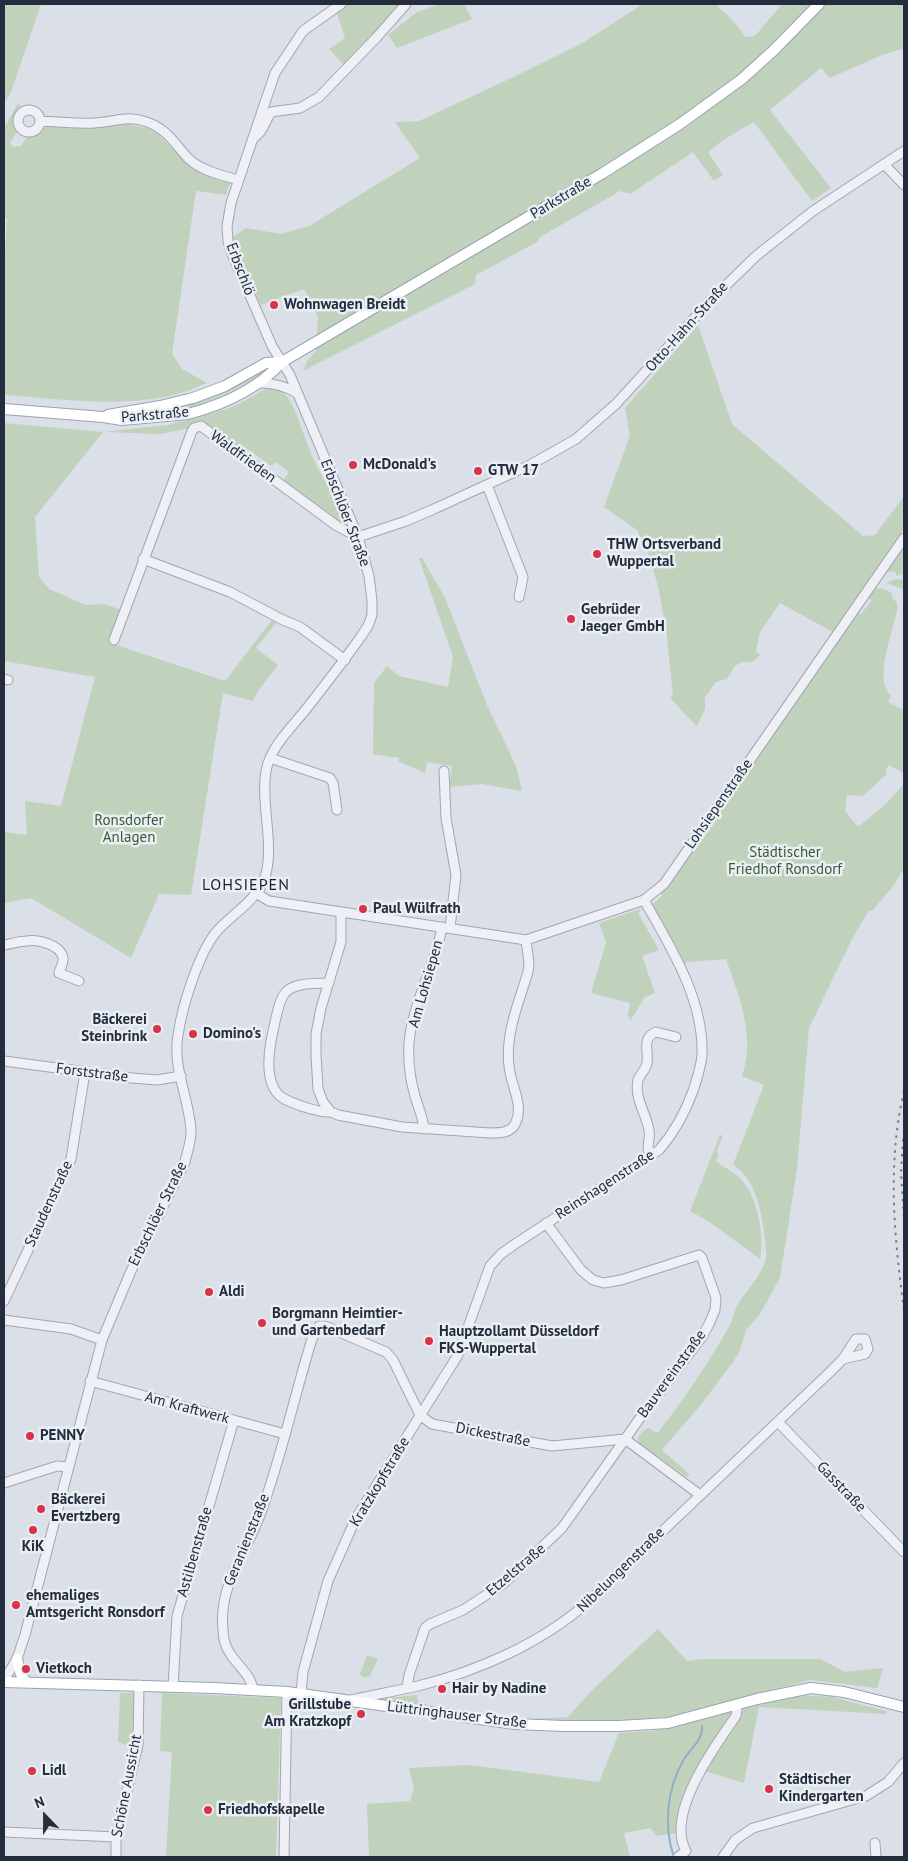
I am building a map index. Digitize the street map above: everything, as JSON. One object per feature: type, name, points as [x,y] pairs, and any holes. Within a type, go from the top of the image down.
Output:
[{"type":"main road","name":"Parkstraße","points":[[4,408],[103,416],[122,420],[188,414],[222,402],[260,383],[282,362],[594,178],[680,124],[742,79],[774,50],[819,4]]},
{"type":"main road","name":"Parkstraße","points":[[103,416],[193,398],[225,386],[266,363],[282,362]]},
{"type":"main road","points":[[17,1659],[20,1672],[25,1681]]},
{"type":"main road","name":"Lüttringhauser Straße","points":[[4,1681],[301,1693],[515,1724],[564,1726],[619,1726],[668,1722],[757,1699],[811,1688],[844,1692],[904,1707]]},
{"type":"street","name":"Erbschlö","points":[[282,362],[263,325],[232,254],[228,241],[227,226],[238,180],[272,79],[287,53],[304,31],[341,4]]},
{"type":"street","name":"Erbschlö","points":[[251,142],[261,130],[271,112],[300,108],[319,97],[406,4]]},
{"type":"street","points":[[41,121],[94,123],[118,118],[130,118],[142,121],[165,132],[190,160],[202,168],[238,180]]},
{"type":"street","name":"Otto-Hahn-Straße","points":[[358,537],[406,521],[552,454],[590,429],[616,404],[730,280],[802,219],[904,151]]},
{"type":"street","points":[[884,164],[904,185]]},
{"type":"street","name":"Erbschlöer Straße","points":[[4,1681],[17,1659],[27,1625],[102,1340],[131,1271],[187,1154],[191,1134],[189,1113],[178,1058],[177,1037],[200,961],[209,942],[217,931],[256,894],[263,881],[267,867],[264,788],[266,769],[270,758],[281,740],[345,660],[368,626],[372,615],[369,576],[358,537],[298,393],[282,362]]},
{"type":"street","points":[[260,383],[274,383],[298,393]]},
{"type":"street","name":"Waldfrieden","points":[[114,640],[192,431],[198,426],[201,426],[337,526],[358,537]]},
{"type":"street","points":[[487,484],[522,577],[519,597]]},
{"type":"street","name":"Lohsiepenstraße","points":[[256,894],[269,902],[526,940],[644,900],[664,884],[904,538]]},
{"type":"street","points":[[144,559],[230,592],[300,627],[345,660]]},
{"type":"street","points":[[270,758],[330,778],[333,783],[337,810]]},
{"type":"street","points":[[444,772],[446,818],[456,875],[446,928]]},
{"type":"street","name":"Reinshagenstraße","points":[[420,1415],[458,1355],[490,1266],[501,1254],[546,1223],[659,1150],[673,1134],[689,1101],[700,1067],[702,1044],[696,1009],[677,961],[644,900]]},
{"type":"street","points":[[331,1112],[322,1102],[318,1089],[316,1034],[321,1008],[340,942],[341,913]]},
{"type":"street","name":"Am Lohsiepen","points":[[424,1129],[412,1083],[409,1043],[414,1016],[446,928]]},
{"type":"street","points":[[4,945],[29,940],[57,948],[63,956],[59,973],[79,981]]},
{"type":"street","points":[[329,983],[294,986],[284,993],[272,1033],[268,1065],[273,1088],[280,1096],[312,1109],[357,1119],[456,1132],[505,1132],[516,1124],[519,1112],[508,1064],[513,1022],[528,972],[529,963],[526,940]]},
{"type":"street","points":[[650,1157],[647,1148],[649,1128],[640,1104],[638,1082],[647,1063],[646,1046],[649,1037],[656,1032],[676,1037]]},
{"type":"street","name":"Forststraße","points":[[4,1060],[157,1080],[181,1076]]},
{"type":"street","name":"Staudenstraße","points":[[4,1301],[71,1159],[85,1072]]},
{"type":"street","name":"Bauvereinstraße","points":[[546,1223],[580,1270],[593,1280],[604,1283],[621,1280],[695,1256],[699,1255],[702,1258],[716,1298],[715,1310],[702,1337],[625,1440]]},
{"type":"street","points":[[4,1320],[71,1329],[102,1340]]},
{"type":"street","name":"Geranienstraße","points":[[253,1690],[250,1678],[231,1655],[226,1644],[222,1630],[225,1595],[232,1574],[260,1516],[316,1329],[319,1326],[325,1326],[386,1352],[393,1360],[420,1415]]},
{"type":"street","name":"Nibelungenstraße","points":[[350,1700],[407,1688],[449,1676],[504,1656],[555,1629],[588,1602],[843,1359]]},
{"type":"street","name":"Am Kraftwerk","points":[[90,1381],[285,1434]]},
{"type":"street","name":"Dickestraße","points":[[420,1415],[432,1424],[552,1446],[625,1440]]},
{"type":"street","name":"Kratzkopfstraße","points":[[301,1693],[303,1672],[328,1582],[359,1513],[420,1415]]},
{"type":"street","name":"Astilbenstraße","points":[[173,1687],[177,1616],[234,1420]]},
{"type":"street","name":"Gasstraße","points":[[778,1422],[904,1552]]},
{"type":"street","points":[[625,1440],[700,1495]]},
{"type":"street","name":"Etzelstraße","points":[[407,1688],[409,1675],[426,1626],[462,1610],[503,1584],[525,1565],[562,1528],[625,1440]]},
{"type":"street","points":[[4,1483],[57,1466],[68,1467]]},
{"type":"street","name":"Schöne Aussicht","points":[[116,1857],[116,1837],[138,1745],[139,1685]]},
{"type":"street","points":[[284,1857],[287,1692]]},
{"type":"street","points":[[678,1857],[689,1854],[682,1845],[681,1831],[684,1813],[698,1772],[736,1716],[737,1710]]},
{"type":"street","points":[[723,1857],[735,1840],[753,1828],[866,1796],[888,1782],[904,1763]]},
{"type":"street","points":[[4,1832],[116,1837]]},
{"type":"street","points":[[875,1843],[876,1857]]},
{"type":"green space","points":[[4,4],[41,4],[11,92],[4,103]]},
{"type":"green space","points":[[344,4],[401,4],[386,24],[344,65],[329,49],[345,38],[336,10]]},
{"type":"green space","points":[[440,4],[464,4],[472,19],[397,48],[388,35],[417,12]]},
{"type":"green space","points":[[643,4],[715,4],[735,23],[745,37],[755,36],[782,4],[904,4],[904,48],[880,56],[830,78],[821,68],[770,110],[831,188],[812,201],[754,122],[723,140],[708,152],[723,175],[714,181],[693,152],[630,194],[620,191],[540,237],[537,242],[476,275],[475,284],[303,371],[307,361],[316,351],[318,318],[304,289],[261,305],[230,239],[246,228],[281,234],[309,226],[420,158],[395,122],[419,121],[507,80],[581,44]]},
{"type":"green space","points":[[19,102],[21,109],[15,116],[17,131],[10,143],[13,147],[21,146],[28,135],[36,134],[47,126],[96,128],[114,124],[129,124],[147,128],[159,135],[192,168],[218,180],[230,183],[226,195],[196,191],[172,354],[182,369],[207,383],[181,393],[137,401],[93,402],[4,395],[4,272],[7,218],[4,217],[4,128]]},
{"type":"green space","points":[[698,325],[732,424],[863,536],[875,535],[904,496],[904,528],[833,632],[780,603],[760,632],[756,651],[760,655],[752,662],[742,662],[735,666],[727,679],[716,682],[705,697],[705,709],[697,726],[670,697],[673,695],[666,629],[658,586],[648,553],[637,530],[604,507],[630,435],[625,408]]},
{"type":"green space","points":[[267,369],[268,371],[256,378],[214,399],[184,409],[156,413],[235,386]]},
{"type":"green space","points":[[265,389],[278,390],[286,395],[295,410],[312,457],[332,493],[345,525],[282,482],[289,472],[276,462],[270,465],[249,450],[245,455],[194,427],[161,434],[103,432],[167,425],[214,413],[239,404]]},
{"type":"green space","name":"Ronsdorfer Anlagen","points":[[4,423],[103,432],[35,517],[39,577],[49,589],[86,605],[104,604],[122,610],[110,643],[225,681],[272,620],[276,623],[256,648],[278,665],[258,691],[253,701],[223,693],[191,895],[159,894],[131,958],[31,898],[4,903],[4,832],[27,835],[25,801],[61,806],[95,677],[4,661]]},
{"type":"green space","points":[[904,543],[904,574],[896,576],[896,572],[885,571]]},
{"type":"green space","points":[[419,558],[422,558],[445,598],[487,705],[516,766],[522,791],[482,784],[449,787],[452,766],[427,762],[425,773],[398,761],[399,758],[373,754],[374,683],[387,666],[399,676],[448,687],[453,657]]},
{"type":"green space","points":[[895,579],[904,580],[904,590],[887,583]]},
{"type":"green space","name":"Städtischer Friedhof Ronsdorf","points":[[877,588],[892,593],[891,595],[898,605],[886,652],[884,677],[886,688],[891,696],[888,702],[904,710],[904,773],[889,765],[886,775],[863,796],[847,795],[845,811],[858,827],[885,805],[904,784],[904,868],[894,885],[872,911],[869,910],[851,941],[809,1028],[797,1169],[780,1278],[760,1314],[746,1330],[739,1353],[733,1362],[699,1407],[662,1450],[689,1474],[687,1477],[639,1443],[638,1437],[648,1428],[658,1433],[677,1407],[714,1353],[731,1322],[737,1306],[756,1279],[765,1262],[764,1233],[757,1200],[748,1179],[733,1165],[764,1085],[742,1076],[746,1061],[747,1032],[740,1002],[726,959],[686,962],[685,965],[652,905],[662,896],[660,893],[857,612],[861,614],[872,600],[868,596]]},
{"type":"green space","points":[[640,909],[638,913],[659,950],[642,956],[655,993],[645,997],[630,1021],[628,1015],[630,1003],[591,993],[606,943],[599,923]]},
{"type":"green space","points":[[720,1135],[723,1136],[717,1150],[716,1161],[739,1177],[751,1193],[755,1204],[761,1239],[760,1259],[708,1221],[690,1211]]},
{"type":"green space","points":[[658,1629],[687,1661],[702,1659],[820,1659],[845,1672],[883,1668],[877,1688],[810,1680],[676,1716],[617,1721],[531,1719],[568,1717],[591,1691]]},
{"type":"green space","points":[[367,1655],[378,1659],[370,1676],[363,1677],[360,1674]]},
{"type":"green space","points":[[120,1693],[134,1693],[132,1743],[129,1746],[118,1742]]},
{"type":"green space","points":[[162,1693],[281,1698],[276,1857],[166,1857],[172,1752],[160,1751]]},
{"type":"green space","points":[[417,1695],[418,1701],[434,1707],[384,1700],[385,1698]]},
{"type":"green space","points":[[800,1695],[832,1697],[887,1711],[886,1714],[759,1707],[744,1783],[702,1770],[743,1709]]},
{"type":"green space","points":[[734,1710],[733,1717],[697,1769],[679,1833],[656,1836],[651,1828],[624,1833],[630,1857],[369,1857],[367,1804],[410,1801],[414,1789],[409,1768],[470,1765],[599,1782],[619,1733],[653,1731],[678,1726]]},
{"type":"waterway","points":[[674,1857],[668,1820],[670,1795],[678,1770],[701,1736],[702,1726]]},
{"type":"railway","points":[[904,1091],[895,1146],[894,1173],[897,1255],[904,1310]]},
{"type":"railway","points":[[903,1139],[901,1173],[904,1219]]},
{"type":"place","name":"Wohnwagen Breidt","points":[[274,305]]},
{"type":"place","name":"McDonald's","points":[[353,465]]},
{"type":"place","name":"GTW 17","points":[[478,471]]},
{"type":"place","name":"THW Ortsverband Wuppertal","points":[[597,554]]},
{"type":"place","name":"Gebrüder Jaeger GmbH","points":[[571,619]]},
{"type":"place","name":"Paul Wülfrath","points":[[363,909]]},
{"type":"place","name":"Bäckerei Steinbrink","points":[[157,1029]]},
{"type":"place","name":"Domino's","points":[[193,1034]]},
{"type":"place","name":"Aldi","points":[[209,1292]]},
{"type":"place","name":"Borgmann Heimtier- und Gartenbedarf","points":[[262,1323]]},
{"type":"place","name":"Hauptzollamt Düsseldorf FKS-Wuppertal","points":[[429,1341]]},
{"type":"place","name":"PENNY","points":[[30,1436]]},
{"type":"place","name":"Bäckerei Evertzberg","points":[[41,1509]]},
{"type":"place","name":"KiK","points":[[33,1530]]},
{"type":"place","name":"ehemaliges Amtsgericht Ronsdorf","points":[[16,1605]]},
{"type":"place","name":"Vietkoch","points":[[26,1669]]},
{"type":"place","name":"Hair by Nadine","points":[[442,1689]]},
{"type":"place","name":"Grillstube Am Kratzkopf","points":[[361,1714]]},
{"type":"place","name":"Lidl","points":[[32,1771]]},
{"type":"place","name":"Städtischer Kindergarten","points":[[769,1789]]},
{"type":"place","name":"Friedhofskapelle","points":[[208,1810]]},
{"type":"district","name":"LOHSIEPEN","points":[[246,885]]}]
